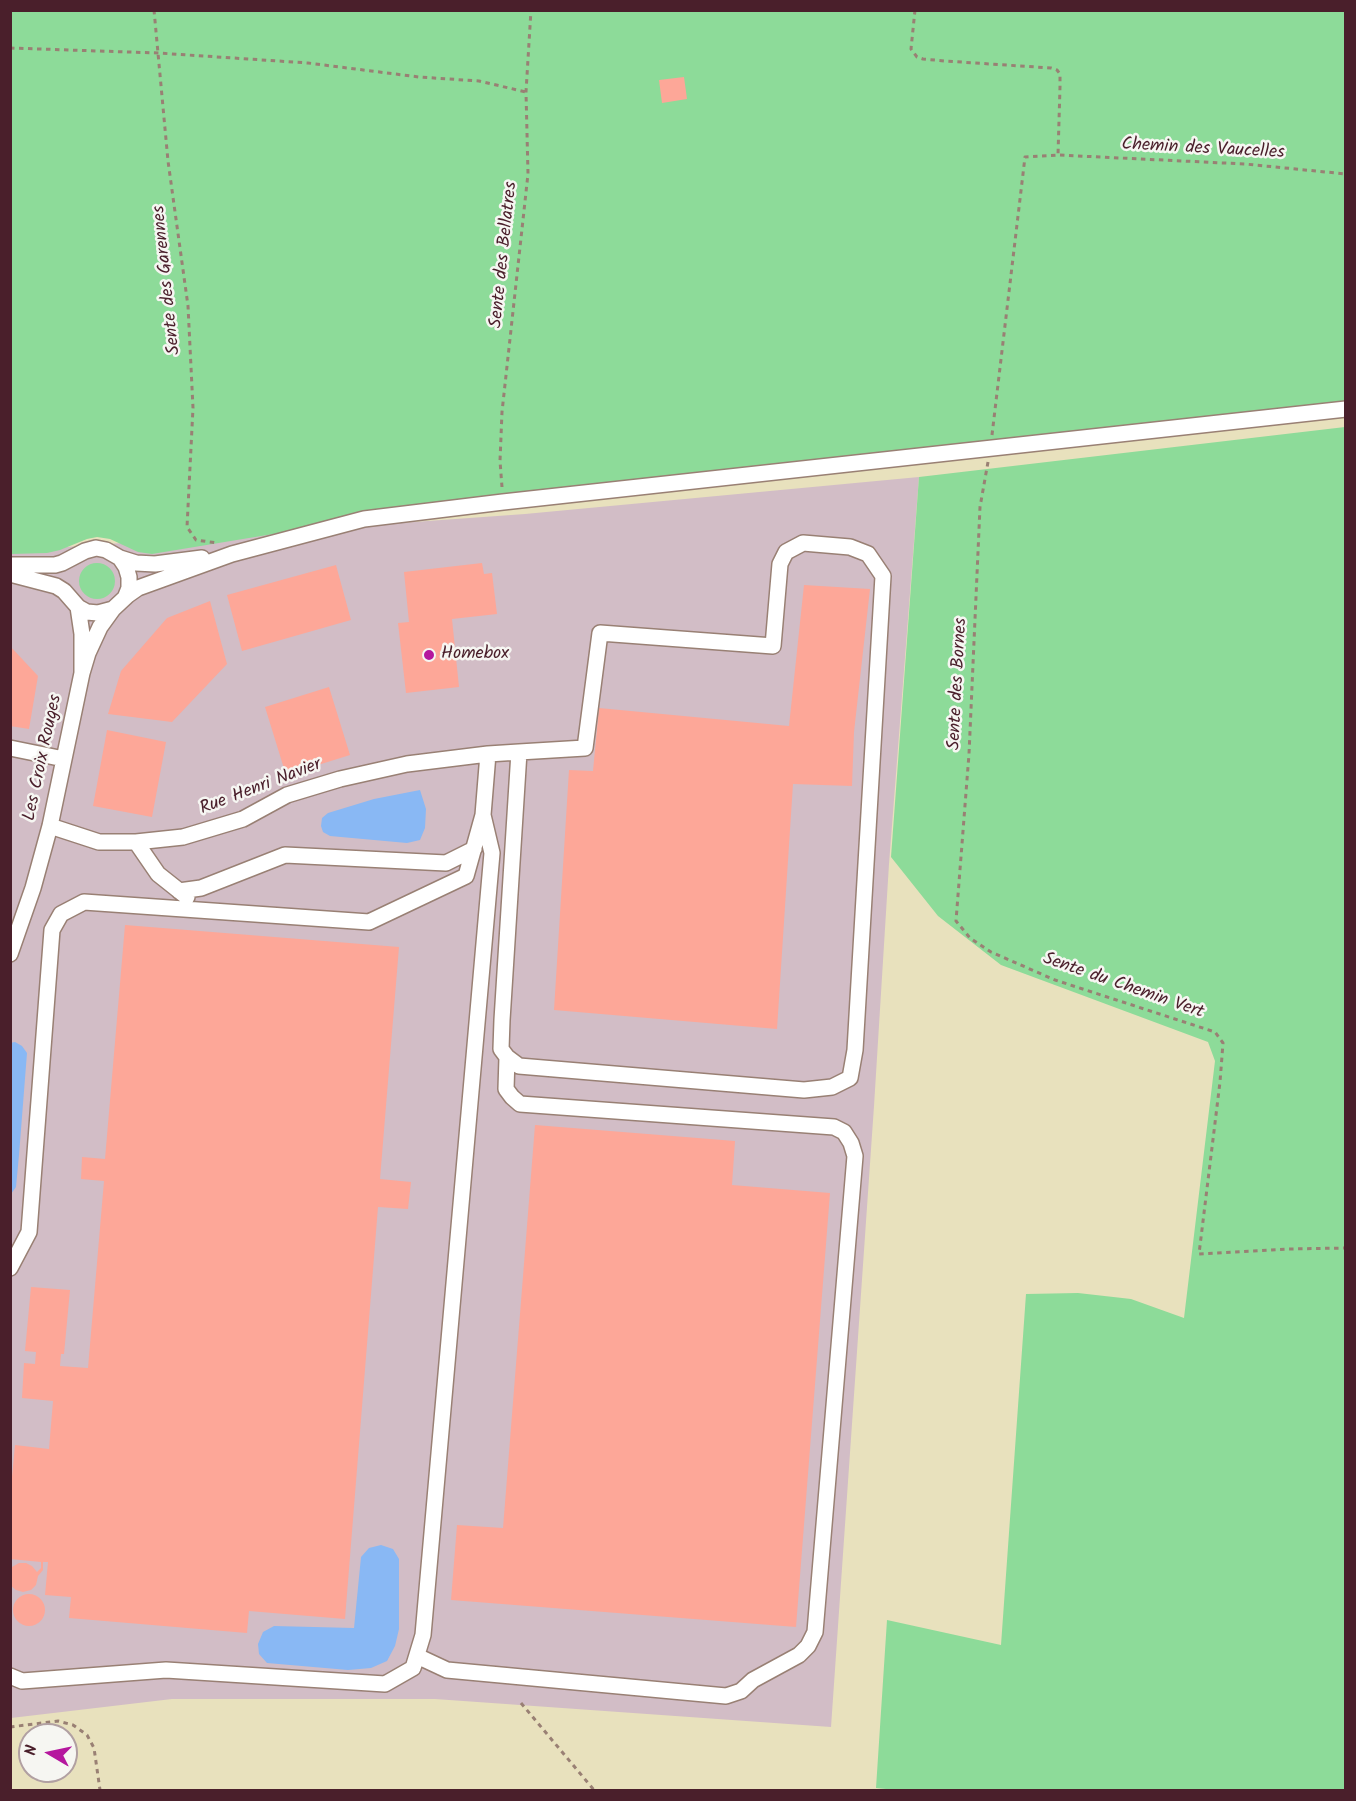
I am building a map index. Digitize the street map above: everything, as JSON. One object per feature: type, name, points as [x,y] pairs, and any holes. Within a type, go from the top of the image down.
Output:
[{"type":"street","points":[[10,574],[56,586],[78,607],[98,614],[113,609],[144,586],[232,554],[364,519],[1346,409]]},
{"type":"street","name":"Rue Henri Navier","points":[[50,826],[99,842],[136,842],[183,837],[243,819],[287,795],[340,779],[407,764],[488,754],[585,748],[600,633],[773,646],[780,564],[786,552],[803,543],[850,547],[868,554],[883,576],[855,1050],[850,1078],[832,1087],[804,1090],[519,1066],[507,1058]]},
{"type":"street","points":[[10,565],[55,565],[85,550],[101,549],[120,558],[148,564],[232,554]]},
{"type":"street","points":[[68,595],[64,585],[65,574],[69,564],[76,556]]},
{"type":"street","points":[[120,558],[129,577],[129,588],[125,598]]},
{"type":"street","name":"Les Croix Rouges","points":[[78,607],[82,633],[82,673]]},
{"type":"street","name":"Les Croix Rouges","points":[[10,954],[33,888],[50,826],[82,673],[100,627],[113,609]]},
{"type":"street","points":[[10,748],[64,759]]},
{"type":"street","points":[[417,1656],[447,1670],[726,1696],[741,1691],[753,1680],[799,1656],[808,1646],[815,1632],[855,1156],[851,1143],[844,1132],[834,1127],[520,1104],[512,1097],[506,1089],[507,1058],[501,1049],[501,1020],[519,752]]},
{"type":"street","points":[[10,1268],[29,1232],[52,930],[61,914],[84,902],[369,922],[466,876],[483,815],[488,754]]},
{"type":"street","points":[[10,1676],[22,1681],[166,1670],[385,1684],[413,1668],[423,1635],[492,853],[483,815]]},
{"type":"street","points":[[136,842],[158,874],[204,910]]},
{"type":"street","points":[[179,891],[201,888],[285,855],[446,862],[474,849]]},
{"type":"path","name":"Sente des Garennes","points":[[154,10],[168,161],[188,306],[193,408],[187,526],[196,540],[215,542],[232,554]]},
{"type":"path","name":"Sente des Bellatres","points":[[503,502],[500,461],[502,412],[528,174],[526,92],[531,10]]},
{"type":"path","points":[[915,10],[911,49],[917,57],[945,62],[1057,70],[1060,74],[1058,155]]},
{"type":"path","points":[[10,48],[158,53],[308,63],[479,81],[526,92]]},
{"type":"path","name":"Chemin des Vaucelles","points":[[990,449],[1025,157],[1058,155],[1245,165],[1346,174]]},
{"type":"path","name":"Sente des Bornes","points":[[956,921],[969,754],[980,507],[990,449]]},
{"type":"path","name":"Sente du Chemin Vert","points":[[956,921],[970,938],[991,952],[1055,980],[1215,1032],[1223,1043],[1199,1254],[1346,1248]]},
{"type":"path","points":[[520,1703],[594,1791]]},
{"type":"path","points":[[10,1727],[58,1721],[73,1725],[87,1736],[94,1748],[100,1791]]},
{"type":"shaded area","points":[[919,477],[889,864],[831,1727],[435,1699],[172,1699],[11,1718],[11,551],[525,514]]},
{"type":"green space","points":[[10,11],[1345,11],[1345,409],[364,519],[152,554],[138,552],[110,539],[97,537],[47,553],[11,554]]},
{"type":"green space","points":[[1345,427],[1345,1790],[896,1790],[876,1788],[887,1620],[1001,1645],[1026,1294],[1078,1293],[1131,1299],[1184,1318],[1215,1061],[1208,1042],[1001,965],[938,916],[891,857],[919,477]]},
{"type":"green space","points":[[97,563],[110,568],[115,581],[110,594],[97,599],[84,594],[79,581],[84,568]]},
{"type":"water","points":[[420,790],[426,809],[425,828],[420,840],[407,843],[330,836],[323,832],[322,818],[328,813],[374,799]]},
{"type":"water","points":[[15,1042],[27,1053],[16,1187],[11,1194],[10,1043]]},
{"type":"water","points":[[381,1545],[393,1549],[399,1559],[399,1629],[395,1646],[387,1661],[371,1668],[348,1670],[267,1663],[259,1654],[258,1644],[263,1632],[274,1626],[354,1628],[361,1557],[369,1548]]},
{"type":"building","points":[[684,77],[687,99],[662,103],[659,80]]},
{"type":"building","name":"Homebox","points":[[482,563],[484,574],[492,573],[497,614],[452,619],[459,687],[406,693],[398,623],[409,622],[404,572]]},
{"type":"building","points":[[336,565],[351,620],[242,651],[227,595]]},
{"type":"building","points":[[804,585],[870,589],[854,732],[852,786],[793,784],[777,1029],[554,1010],[569,770],[593,771],[599,708],[789,726]]},
{"type":"building","points":[[210,601],[227,664],[172,722],[108,714],[121,671],[167,618]]},
{"type":"building","points":[[10,646],[38,676],[29,729],[10,726]]},
{"type":"building","points":[[329,687],[350,755],[286,775],[265,707]]},
{"type":"building","points":[[107,730],[166,742],[152,817],[93,806]]},
{"type":"building","points":[[125,925],[399,947],[380,1179],[411,1182],[408,1209],[378,1207],[345,1619],[249,1611],[247,1633],[69,1618],[71,1597],[45,1595],[48,1562],[43,1562],[43,1570],[31,1590],[23,1592],[10,1585],[10,1570],[19,1563],[32,1566],[37,1572],[41,1568],[41,1562],[10,1559],[10,1498],[15,1445],[49,1449],[53,1401],[22,1398],[24,1363],[35,1364],[36,1352],[25,1351],[31,1287],[70,1290],[64,1354],[61,1354],[60,1366],[88,1368],[104,1181],[81,1179],[82,1157],[105,1159]]},
{"type":"building","points":[[535,1125],[735,1141],[732,1185],[830,1193],[796,1627],[451,1600],[457,1525],[503,1528]]},
{"type":"building","points":[[29,1594],[40,1599],[45,1610],[40,1621],[29,1626],[18,1621],[13,1610],[18,1599]]},
{"type":"place","name":"Homebox","points":[[429,655]]}]
